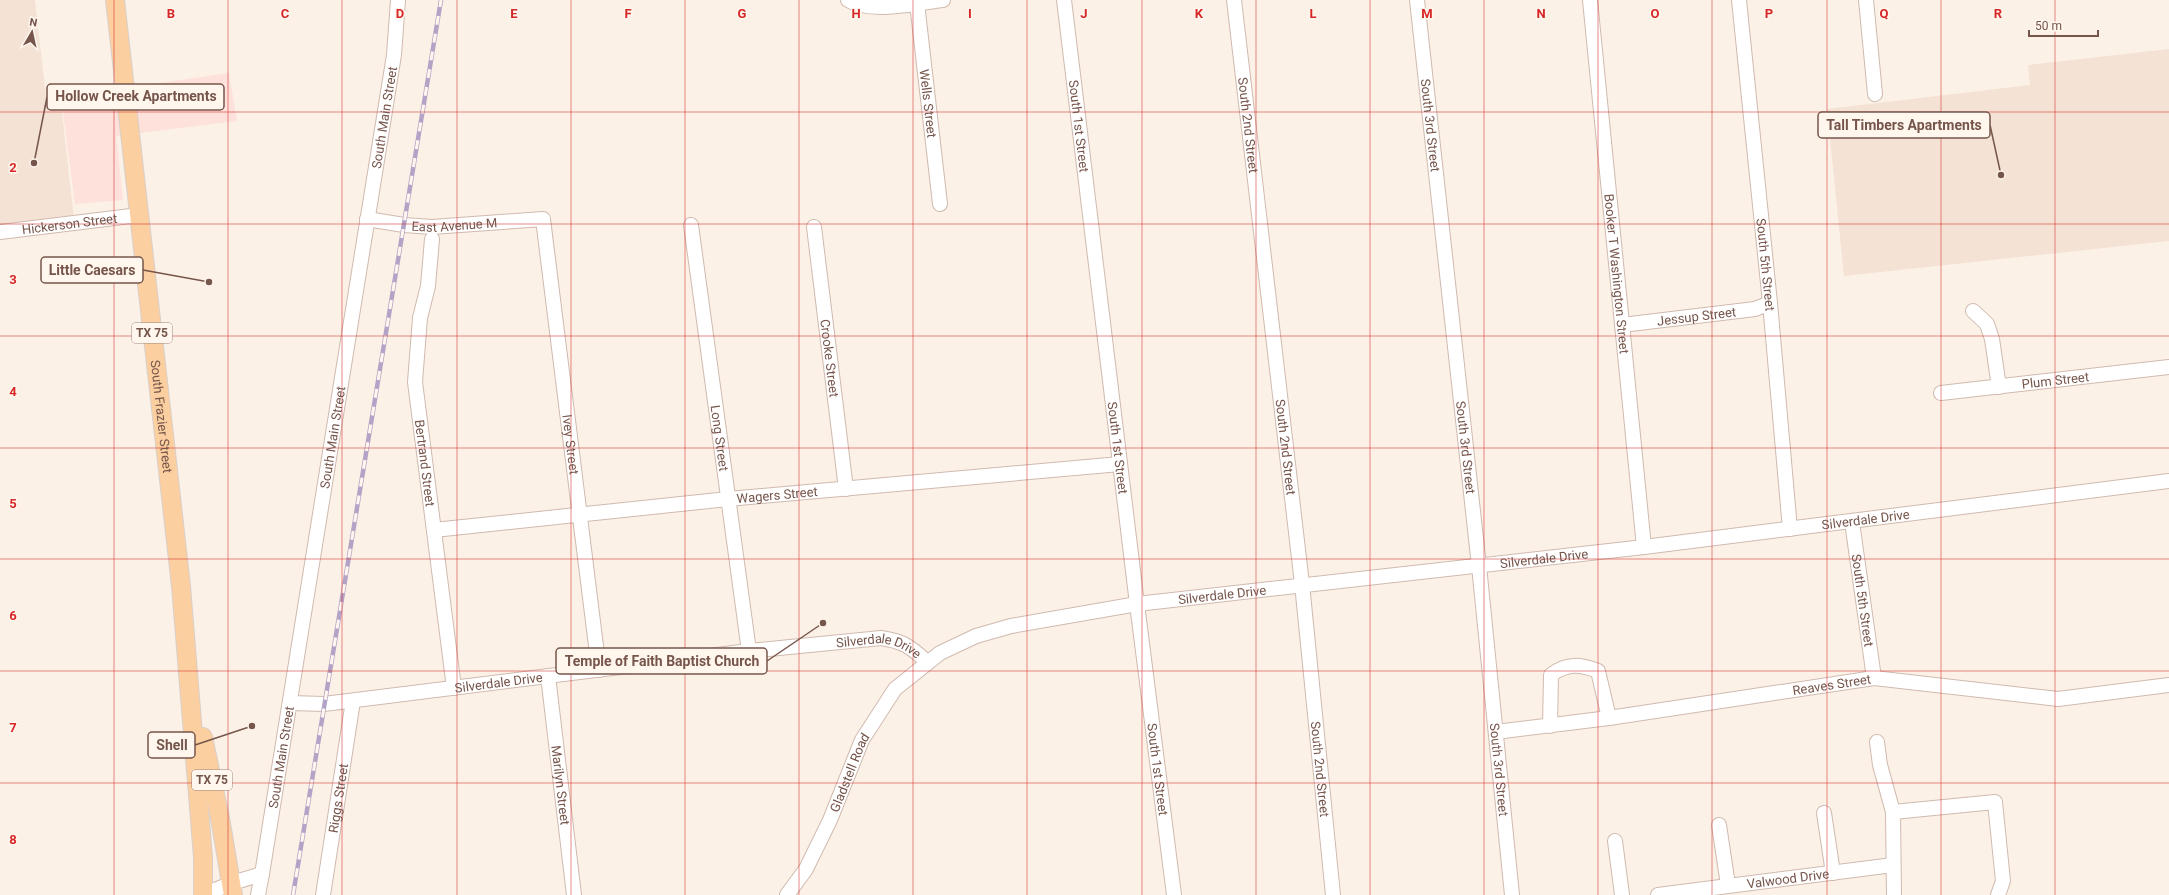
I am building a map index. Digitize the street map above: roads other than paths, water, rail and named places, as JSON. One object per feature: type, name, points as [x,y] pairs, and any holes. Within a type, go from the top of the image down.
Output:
[{"type":"main road","name":"South Frazier Street","points":[[115,0],[180,579],[203,857],[203,895]]},
{"type":"main road","name":"South Frazier Street","points":[[187,666],[233,889]]},
{"type":"street","name":"South Main Street","points":[[258,895],[394,55],[398,0]]},
{"type":"street","points":[[848,0],[854,4],[872,7],[943,0]]},
{"type":"street","name":"South 1st Street","points":[[1064,0],[1136,604],[1174,895]]},
{"type":"street","name":"South 2nd Street","points":[[1234,0],[1302,584],[1333,895]]},
{"type":"street","name":"South 3rd Street","points":[[1417,0],[1479,566],[1512,895]]},
{"type":"street","name":"Booker T Washington Street","points":[[1590,0],[1644,547]]},
{"type":"street","name":"South 5th Street","points":[[1739,0],[1770,303],[1790,529]]},
{"type":"street","points":[[1866,0],[1875,94]]},
{"type":"street","name":"Wells Street","points":[[917,3],[940,204]]},
{"type":"street","name":"Hickerson Street","points":[[0,232],[139,215]]},
{"type":"street","name":"East Avenue M","points":[[367,219],[404,226],[432,227],[543,219]]},
{"type":"street","name":"Ivey Street","points":[[543,219],[599,670]]},
{"type":"street","name":"Long Street","points":[[691,225],[749,651]]},
{"type":"street","name":"Crooke Street","points":[[814,227],[846,489]]},
{"type":"street","name":"Bertrand Street","points":[[432,240],[428,286],[420,318],[415,382],[454,688]]},
{"type":"street","name":"Jessup Street","points":[[1622,325],[1755,310],[1770,303]]},
{"type":"street","points":[[1973,311],[1987,324],[1989,329],[1999,387]]},
{"type":"street","name":"Plum Street","points":[[1941,393],[2169,367]]},
{"type":"street","name":"Wagers Street","points":[[434,530],[580,516],[728,499],[1120,464]]},
{"type":"street","name":"Silverdale Drive","points":[[290,702],[324,704],[353,701],[749,651],[881,638],[898,640],[912,647],[928,662],[940,653],[976,636],[1011,626],[1136,604],[1302,584],[1644,547],[1852,522],[1989,502],[2169,481]]},
{"type":"street","name":"South 5th Street","points":[[1852,522],[1874,678]]},
{"type":"street","name":"Gladstell Road","points":[[787,895],[806,869],[830,820],[862,740],[896,689],[928,662]]},
{"type":"street","points":[[1550,726],[1551,675],[1560,668],[1573,665],[1585,666],[1598,671],[1609,718]]},
{"type":"street","name":"Marilyn Street","points":[[548,676],[574,895]]},
{"type":"street","name":"Reaves Street","points":[[1496,732],[1609,718],[1874,678],[2058,699],[2169,685]]},
{"type":"street","name":"Riggs Street","points":[[323,895],[353,701]]},
{"type":"street","points":[[1877,742],[1880,765],[1893,812],[1894,895]]},
{"type":"street","points":[[1893,812],[1995,802],[2003,881],[1998,895]]},
{"type":"street","points":[[1824,813],[1833,873]]},
{"type":"street","points":[[1719,825],[1728,885]]},
{"type":"street","points":[[1615,841],[1622,895]]},
{"type":"street","name":"Valwood Drive","points":[[1658,895],[1893,865]]},
{"type":"street","points":[[203,895],[233,889],[262,874]]},
{"type":"railway","points":[[293,895],[441,0]]},
{"type":"place","name":"Hollow Creek Apartments","points":[[34,163]]},
{"type":"place","name":"Tall Timbers Apartments","points":[[2001,175]]},
{"type":"place","name":"Little Caesars","points":[[209,282]]},
{"type":"place","name":"Temple of Faith Baptist Church","points":[[823,623]]},
{"type":"place","name":"Shell","points":[[252,726]]}]
